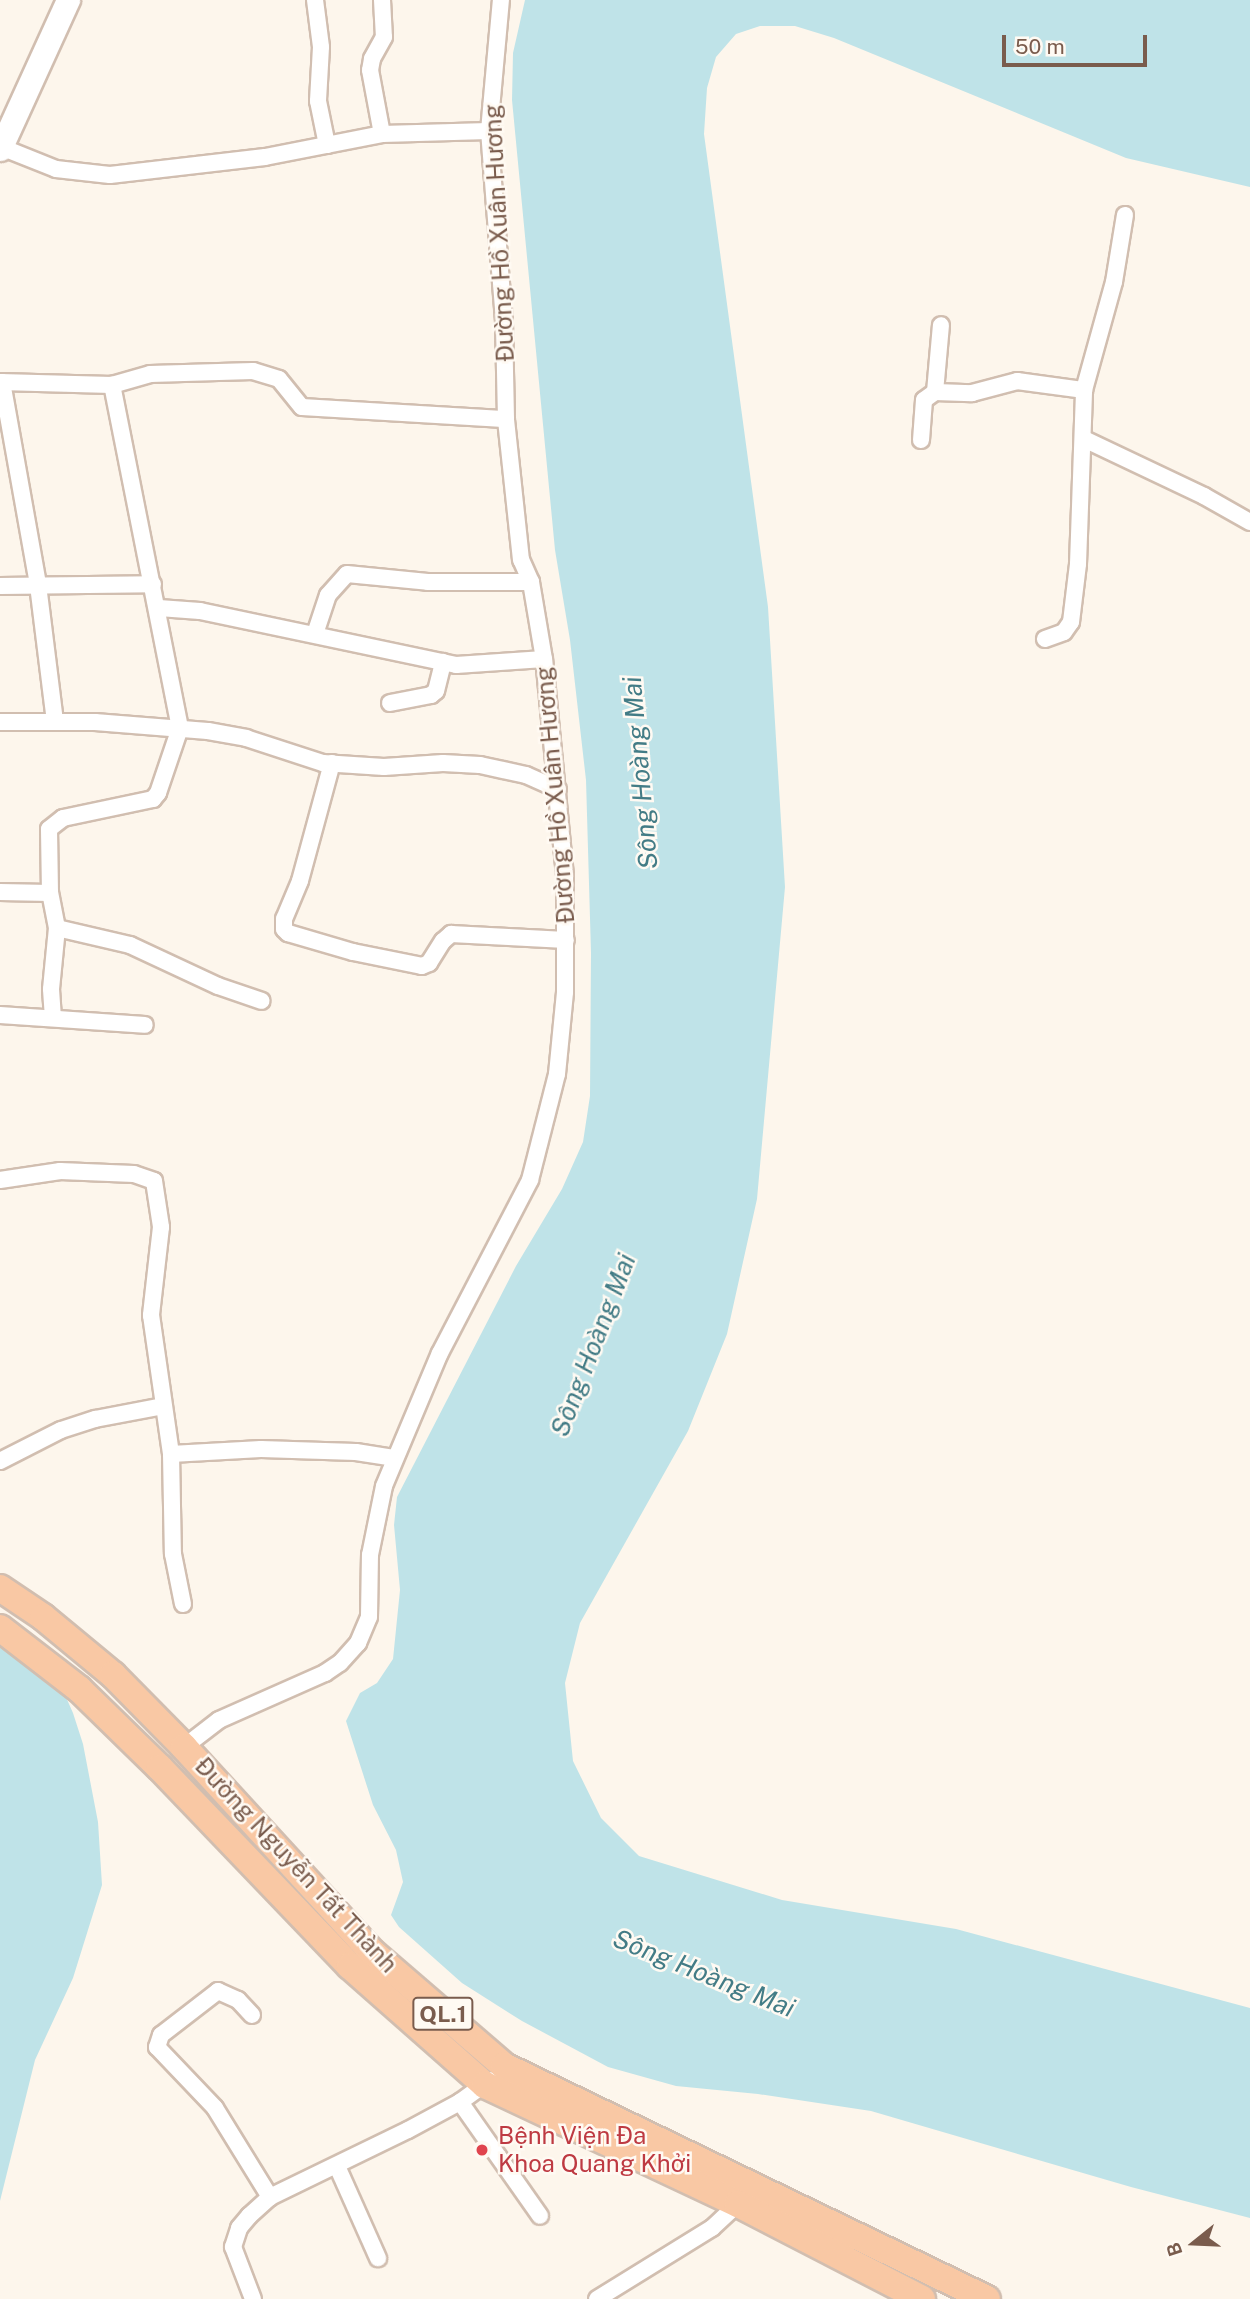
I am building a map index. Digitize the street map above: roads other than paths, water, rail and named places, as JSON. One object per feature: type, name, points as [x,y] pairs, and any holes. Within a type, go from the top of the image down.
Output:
[{"type":"highway","name":"Đường Nguyễn Tất Thành","points":[[0,1588],[43,1617],[113,1675],[184,1746],[372,1952],[504,2066],[987,2299]]},
{"type":"highway","name":"Đường Nguyễn Tất Thành","points":[[0,1628],[79,1689],[160,1768],[350,1966],[485,2085],[738,2204],[922,2299]]},
{"type":"main road","points":[[1,148],[68,0]]},
{"type":"street","points":[[315,0],[321,47],[318,101],[327,145]]},
{"type":"street","points":[[382,0],[384,37],[370,70],[382,134]]},
{"type":"street","name":"Đường Hồ Xuân Hương","points":[[184,1746],[219,1720],[325,1673],[340,1663],[358,1643],[369,1616],[373,1531],[394,1458],[440,1353],[530,1180],[557,1074],[566,940],[558,789],[544,659],[531,582],[521,560],[506,419],[504,321],[489,131],[497,17],[501,0]]},
{"type":"street","points":[[1,148],[56,169],[110,175],[265,157],[382,134],[489,131]]},
{"type":"street","points":[[1045,639],[1064,632],[1072,622],[1077,577],[1084,390],[1114,282],[1125,215]]},
{"type":"street","points":[[935,392],[936,349],[941,325]]},
{"type":"street","points":[[55,722],[38,585],[1,382],[112,385],[150,374],[253,371],[279,379],[296,403],[310,408],[506,419]]},
{"type":"street","points":[[921,440],[924,400],[935,392],[972,393],[1017,381],[1053,383],[1084,390]]},
{"type":"street","points":[[53,1018],[51,989],[57,928],[50,892],[51,825],[63,818],[153,799],[158,793],[180,728],[159,608],[112,385]]},
{"type":"street","points":[[1084,439],[1204,496],[1250,522]]},
{"type":"street","points":[[316,634],[328,595],[348,574],[429,582],[531,582]]},
{"type":"street","points":[[0,586],[153,584]]},
{"type":"street","points":[[159,608],[200,611],[443,662],[468,665],[544,659]]},
{"type":"street","points":[[390,703],[430,695],[436,691],[443,662]]},
{"type":"street","points":[[0,722],[180,728],[246,737],[295,756],[332,763],[384,767],[443,763],[480,765],[526,775],[558,789]]},
{"type":"street","points":[[332,763],[300,881],[284,919],[284,929],[288,933],[353,952],[422,966],[429,963],[443,941],[451,934],[566,940]]},
{"type":"street","points":[[0,892],[50,892]]},
{"type":"street","points":[[57,928],[130,944],[218,986],[262,1001]]},
{"type":"street","points":[[0,1015],[145,1026]]},
{"type":"street","points":[[0,1180],[60,1171],[134,1174],[154,1181],[161,1227],[151,1315],[171,1454],[173,1554],[183,1604]]},
{"type":"street","points":[[0,1461],[61,1430],[95,1419],[163,1406]]},
{"type":"street","points":[[171,1454],[272,1449],[356,1452],[394,1458]]},
{"type":"street","points":[[252,2015],[238,2000],[218,1991],[161,2035],[157,2047],[215,2108],[270,2197]]},
{"type":"street","points":[[253,2299],[235,2256],[234,2238],[249,2216],[270,2197],[337,2166],[460,2102],[485,2085],[504,2066]]},
{"type":"street","points":[[460,2102],[540,2216]]},
{"type":"street","points":[[337,2166],[377,2258]]},
{"type":"street","points":[[597,2299],[712,2228],[738,2204]]},
{"type":"water","name":"Sông Hoàng Mai","points":[[525,0],[1250,0],[1250,187],[1126,158],[834,38],[795,26],[760,26],[736,34],[716,57],[707,88],[704,134],[768,607],[785,887],[757,1199],[727,1334],[688,1431],[580,1623],[565,1683],[573,1761],[601,1818],[639,1856],[782,1900],[956,1929],[1250,2008],[1250,2218],[1131,2187],[871,2111],[758,2094],[676,2086],[608,2067],[522,2021],[462,1983],[399,1927],[391,1915],[403,1882],[396,1850],[373,1805],[346,1721],[360,1693],[377,1683],[393,1659],[400,1590],[394,1525],[397,1497],[516,1266],[562,1189],[583,1142],[590,1096],[591,953],[586,780],[570,640],[555,550],[512,100],[513,53]]},
{"type":"water","points":[[0,1640],[61,1686],[73,1713],[83,1744],[98,1822],[102,1885],[73,1978],[35,2060],[0,2201]]},
{"type":"place","name":"Bệnh Viện Đa Khoa Quang Khởi","points":[[482,2150]]}]
